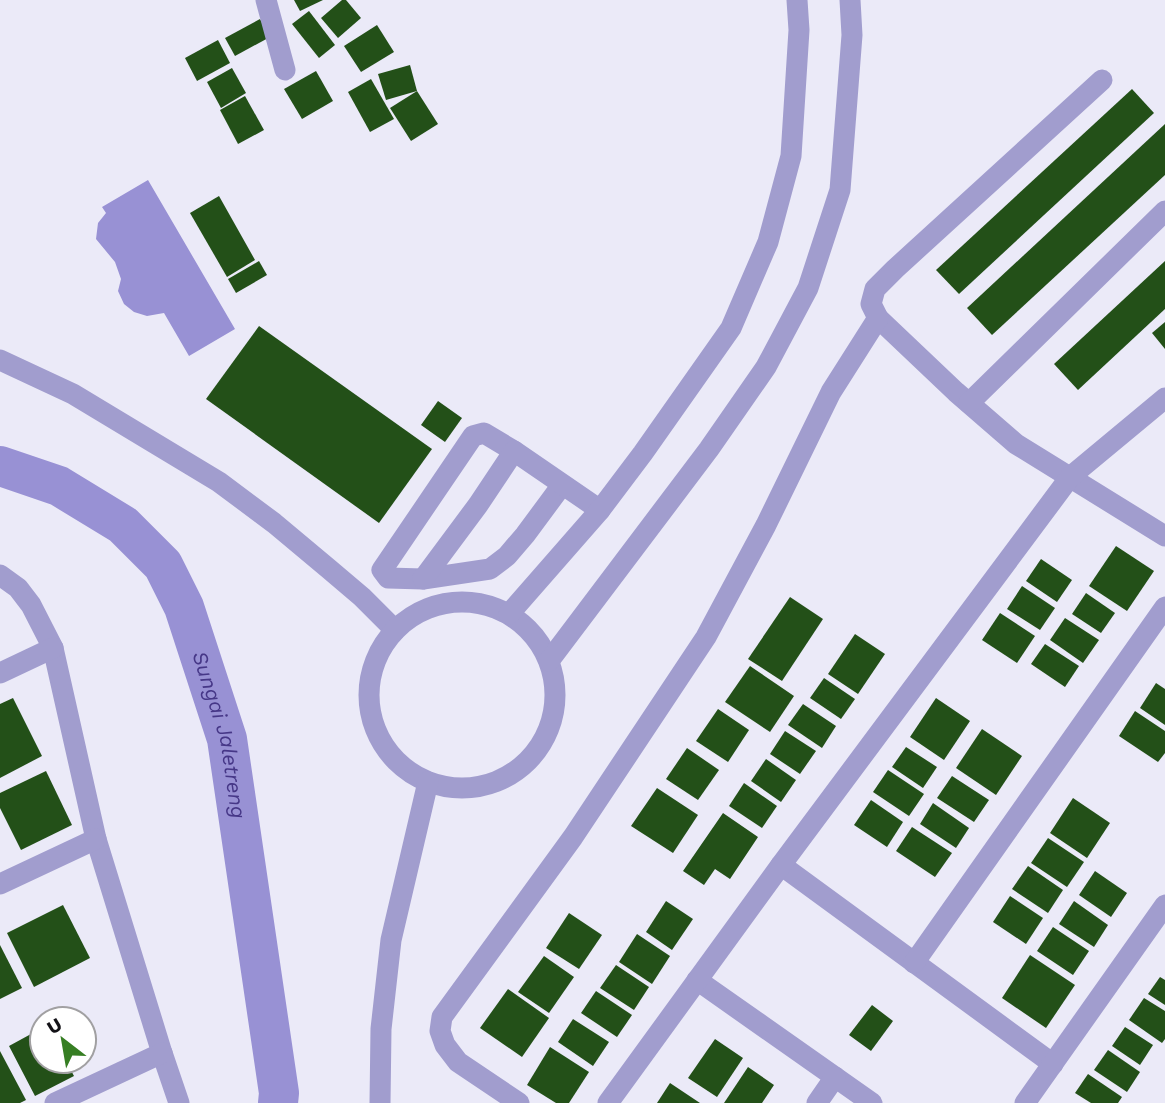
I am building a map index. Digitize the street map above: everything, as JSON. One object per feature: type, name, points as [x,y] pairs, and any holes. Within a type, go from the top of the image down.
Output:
[{"type":"street","points":[[266,0],[285,70]]},
{"type":"street","points":[[509,614],[600,510],[731,328],[768,242],[791,156],[799,30],[797,0]]},
{"type":"street","points":[[550,661],[709,449],[766,367],[808,288],[840,190],[852,35],[850,0]]},
{"type":"street","points":[[1102,80],[895,269],[875,289],[871,304],[878,318],[1016,444],[1165,536]]},
{"type":"street","points":[[969,403],[1165,211]]},
{"type":"street","points":[[519,1103],[458,1062],[445,1045],[440,1031],[442,1017],[573,837],[706,638],[766,525],[831,392],[878,318]]},
{"type":"street","points":[[0,359],[73,394],[219,482],[320,561],[395,630]]},
{"type":"street","points":[[608,1103],[781,865],[1070,477],[1165,398]]},
{"type":"street","points":[[562,485],[507,556],[490,569],[423,579],[388,578],[382,570],[473,436],[484,433],[600,510]]},
{"type":"street","points":[[423,579],[514,451]]},
{"type":"street","points":[[0,575],[18,588],[31,605],[53,648],[96,839],[179,1103]]},
{"type":"street","points":[[450,602],[480,603],[509,614],[533,634],[550,661],[554,701],[551,722],[538,749],[516,771],[488,784],[458,788],[428,782],[401,766],[382,743],[370,715],[369,684],[378,655],[395,630],[421,611],[450,602]]},
{"type":"street","points":[[914,963],[1165,607]]},
{"type":"street","points":[[0,673],[53,648]]},
{"type":"street","points":[[380,1103],[381,1030],[391,940],[428,782]]},
{"type":"street","points":[[0,884],[96,839]]},
{"type":"street","points":[[781,865],[1052,1064]]},
{"type":"street","points":[[1025,1103],[1165,905]]},
{"type":"street","points":[[697,981],[872,1103]]},
{"type":"street","points":[[55,1103],[162,1053]]},
{"type":"street","points":[[817,1103],[835,1077]]},
{"type":"shaded area","points":[[148,180],[235,329],[189,356],[164,313],[147,316],[134,312],[124,304],[118,291],[121,279],[115,262],[96,239],[98,223],[106,213],[102,207]]},
{"type":"building","points":[[294,0],[323,0],[300,11]]},
{"type":"building","points":[[342,0],[346,0],[361,18],[338,38],[321,18]]},
{"type":"building","points":[[309,11],[335,45],[319,58],[292,24]]},
{"type":"building","points":[[260,19],[270,37],[235,56],[225,38]]},
{"type":"building","points":[[377,25],[394,52],[361,72],[344,46]]},
{"type":"building","points":[[218,40],[230,63],[197,81],[185,58]]},
{"type":"building","points":[[410,65],[417,91],[386,100],[378,74]]},
{"type":"building","points":[[232,68],[246,93],[221,108],[207,82]]},
{"type":"building","points":[[316,71],[333,101],[302,119],[284,89]]},
{"type":"building","points":[[371,79],[394,119],[370,132],[348,92]]},
{"type":"building","points":[[1132,89],[1154,113],[959,294],[936,270]]},
{"type":"building","points":[[417,91],[438,124],[411,141],[390,108]]},
{"type":"building","points":[[245,96],[264,130],[238,144],[220,110]]},
{"type":"building","points":[[1165,124],[1165,175],[992,335],[967,308]]},
{"type":"building","points":[[219,196],[255,260],[227,277],[190,213]]},
{"type":"building","points":[[259,261],[267,275],[236,293],[228,279]]},
{"type":"building","points":[[1165,261],[1165,309],[1078,390],[1054,364]]},
{"type":"building","points":[[1165,322],[1165,349],[1152,333]]},
{"type":"building","points":[[259,326],[432,449],[379,523],[206,399]]},
{"type":"building","points":[[438,401],[462,418],[445,442],[421,425]]},
{"type":"building","points":[[1116,546],[1154,571],[1127,611],[1089,586]]},
{"type":"building","points":[[1041,559],[1072,580],[1057,602],[1026,581]]},
{"type":"building","points":[[1022,586],[1055,608],[1040,630],[1007,609]]},
{"type":"building","points":[[1086,593],[1115,613],[1101,633],[1072,614]]},
{"type":"building","points":[[790,597],[823,619],[782,681],[748,659]]},
{"type":"building","points":[[1000,613],[1035,636],[1017,663],[982,640]]},
{"type":"building","points":[[1065,618],[1099,640],[1083,663],[1050,640]]},
{"type":"building","points":[[855,634],[885,654],[858,694],[828,674]]},
{"type":"building","points":[[1045,644],[1079,666],[1065,687],[1031,664]]},
{"type":"building","points":[[750,666],[794,696],[770,732],[725,702]]},
{"type":"building","points":[[824,678],[855,699],[841,719],[810,698]]},
{"type":"building","points":[[1156,683],[1165,689],[1165,725],[1140,708]]},
{"type":"building","points":[[13,698],[42,756],[0,778],[0,704]]},
{"type":"building","points":[[936,698],[970,721],[944,760],[910,737]]},
{"type":"building","points":[[803,704],[836,726],[822,748],[788,725]]},
{"type":"building","points":[[718,709],[749,730],[728,762],[696,741]]},
{"type":"building","points":[[1135,711],[1165,731],[1165,753],[1158,762],[1119,736]]},
{"type":"building","points":[[982,729],[1022,756],[996,795],[956,768]]},
{"type":"building","points":[[785,731],[816,751],[800,774],[770,754]]},
{"type":"building","points":[[906,747],[937,767],[923,788],[892,767]]},
{"type":"building","points":[[687,748],[719,770],[698,800],[666,779]]},
{"type":"building","points":[[766,759],[796,780],[781,802],[751,781]]},
{"type":"building","points":[[888,770],[924,794],[909,816],[873,792]]},
{"type":"building","points":[[46,771],[72,825],[21,850],[0,808],[0,793]]},
{"type":"building","points":[[952,776],[989,800],[974,822],[937,798]]},
{"type":"building","points":[[744,783],[777,806],[762,828],[729,806]]},
{"type":"building","points":[[657,788],[698,815],[673,853],[631,826]]},
{"type":"building","points":[[1073,798],[1110,823],[1087,858],[1050,833]]},
{"type":"building","points":[[871,800],[903,822],[887,847],[854,825]]},
{"type":"building","points":[[933,803],[969,828],[956,848],[920,824]]},
{"type":"building","points":[[723,813],[758,837],[730,879],[715,869],[704,885],[683,871]]},
{"type":"building","points":[[912,827],[952,853],[935,877],[896,851]]},
{"type":"building","points":[[1048,838],[1084,862],[1067,887],[1031,863]]},
{"type":"building","points":[[1028,866],[1063,890],[1048,913],[1012,889]]},
{"type":"building","points":[[1095,871],[1127,893],[1111,917],[1079,895]]},
{"type":"building","points":[[1010,896],[1043,918],[1026,944],[993,922]]},
{"type":"building","points":[[666,901],[693,919],[672,950],[646,932]]},
{"type":"building","points":[[1074,901],[1108,925],[1094,947],[1059,924]]},
{"type":"building","points":[[63,905],[90,958],[34,987],[7,933]]},
{"type":"building","points":[[569,913],[602,935],[579,969],[546,948]]},
{"type":"building","points":[[1053,927],[1089,951],[1073,975],[1037,951]]},
{"type":"building","points":[[637,934],[670,956],[652,984],[619,962]]},
{"type":"building","points":[[0,945],[22,988],[0,999]]},
{"type":"building","points":[[1030,955],[1075,985],[1046,1028],[1002,998]]},
{"type":"building","points":[[544,956],[574,977],[549,1013],[518,992]]},
{"type":"building","points":[[616,965],[649,987],[634,1010],[600,988]]},
{"type":"building","points":[[1160,977],[1165,980],[1165,1005],[1148,994]]},
{"type":"building","points":[[508,989],[549,1018],[522,1057],[480,1028]]},
{"type":"building","points":[[596,991],[632,1015],[617,1037],[581,1013]]},
{"type":"building","points":[[1144,998],[1165,1011],[1165,1039],[1162,1043],[1129,1020]]},
{"type":"building","points":[[872,1005],[893,1021],[871,1051],[849,1035]]},
{"type":"building","points":[[573,1019],[609,1042],[593,1066],[558,1042]]},
{"type":"building","points":[[1125,1027],[1153,1045],[1140,1065],[1112,1046]]},
{"type":"building","points":[[28,1036],[28,1075],[74,1076],[35,1096],[9,1046]]},
{"type":"building","points":[[715,1039],[743,1058],[717,1097],[688,1078]]},
{"type":"building","points":[[550,1047],[589,1072],[569,1103],[556,1103],[527,1085]]},
{"type":"building","points":[[1108,1050],[1140,1072],[1127,1092],[1094,1070]]},
{"type":"building","points":[[0,1051],[26,1100],[20,1103],[0,1103]]},
{"type":"building","points":[[748,1067],[774,1085],[762,1103],[724,1103]]},
{"type":"building","points":[[1088,1074],[1122,1097],[1118,1103],[1091,1103],[1075,1093]]},
{"type":"building","points":[[670,1083],[700,1103],[657,1103]]},
{"type":"waterway","name":"Sungai Jaletreng","points":[[0,466],[59,486],[123,525],[163,565],[184,607],[227,739],[279,1093],[278,1103]]}]
